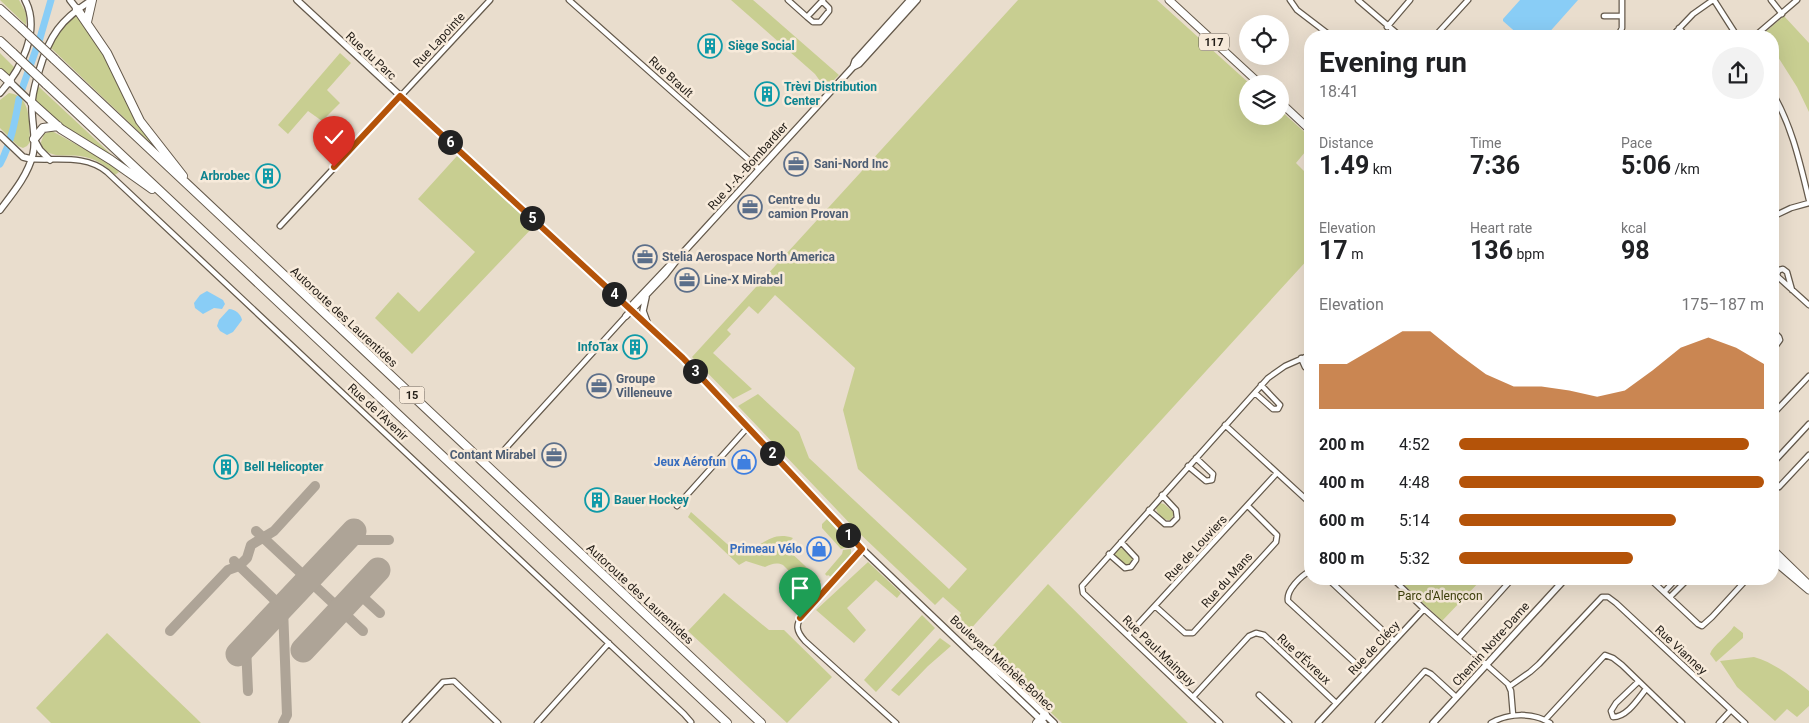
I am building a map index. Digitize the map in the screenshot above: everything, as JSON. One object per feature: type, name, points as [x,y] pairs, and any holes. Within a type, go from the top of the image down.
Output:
[{"type":"highway","points":[[87,22],[92,0]]},
{"type":"highway","name":"Autoroute des Laurentides","points":[[0,8],[761,723]]},
{"type":"highway","points":[[75,10],[87,22],[110,58],[144,126],[198,195]]},
{"type":"highway","name":"15","points":[[0,41],[727,723]]},
{"type":"highway","points":[[0,73],[10,82]]},
{"type":"highway","points":[[32,103],[58,126],[112,160],[171,201]]},
{"type":"highway","points":[[34,139],[43,128],[58,126]]},
{"type":"main road","name":"117","points":[[1169,0],[1250,75]]},
{"type":"main road","points":[[1289,110],[1304,124]]},
{"type":"main road","points":[[1779,556],[1809,585]]},
{"type":"main road","points":[[1779,565],[1809,590]]},
{"type":"street","points":[[0,93],[10,82],[19,67],[31,30],[30,14],[25,0]]},
{"type":"street","points":[[70,0],[75,10]]},
{"type":"street","points":[[0,210],[21,181],[31,159],[34,139],[32,103],[37,79],[50,40],[58,27],[84,0]]},
{"type":"street","points":[[75,10],[92,0]]},
{"type":"street","name":"Rue du Parc","points":[[297,0],[631,310]]},
{"type":"street","name":"Rue Lapointe","points":[[280,226],[490,0]]},
{"type":"street","name":"Rue Brault","points":[[569,0],[759,169]]},
{"type":"street","points":[[788,0],[807,17],[814,22],[820,22],[829,11],[829,8],[822,1],[807,17]]},
{"type":"street","name":"Rue J.-A.-Bombardier","points":[[853,67],[855,60],[910,0]]},
{"type":"street","name":"Rue J.-A.-Bombardier","points":[[631,310],[665,276],[679,257],[759,169],[917,0]]},
{"type":"street","points":[[1290,0],[1297,10],[1322,30]]},
{"type":"street","points":[[1358,0],[1392,30]]},
{"type":"street","points":[[1388,27],[1410,0]]},
{"type":"street","points":[[1440,30],[1468,0]]},
{"type":"street","points":[[1621,30],[1622,0]]},
{"type":"street","points":[[1679,28],[1696,12],[1714,0],[1733,30]]},
{"type":"street","points":[[1770,0],[1782,14]]},
{"type":"street","points":[[1762,30],[1797,0]]},
{"type":"street","points":[[1604,16],[1622,16]]},
{"type":"street","points":[[10,82],[32,103]]},
{"type":"street","points":[[1779,104],[1793,136],[1809,202],[1779,214]]},
{"type":"street","points":[[0,135],[23,157],[31,159]]},
{"type":"street","points":[[34,139],[40,150],[50,160]]},
{"type":"street","name":"Rue de l'Avenir","points":[[31,159],[84,160],[95,164],[107,172],[691,722]]},
{"type":"street","name":"Rue J.-A.-Bombardier","points":[[505,448],[626,316],[661,272],[679,257]]},
{"type":"street","points":[[1792,290],[1809,305]]},
{"type":"street","points":[[646,296],[644,312],[649,326]]},
{"type":"street","name":"Boulevard Michèle-Bohec","points":[[631,310],[683,358],[862,549],[1045,721]]},
{"type":"street","points":[[1121,542],[1136,558],[1131,567],[1125,568],[1109,554],[1261,385],[1284,366],[1304,357]]},
{"type":"street","points":[[1301,358],[1304,365]]},
{"type":"street","points":[[1779,408],[1809,376]]},
{"type":"street","points":[[1254,393],[1273,409],[1278,409],[1280,405],[1276,399],[1261,385]]},
{"type":"street","points":[[1779,456],[1809,424]]},
{"type":"street","points":[[1225,425],[1304,498]]},
{"type":"street","points":[[677,506],[748,427]]},
{"type":"street","points":[[1779,487],[1809,455]]},
{"type":"street","points":[[1188,466],[1206,481],[1212,480],[1214,474],[1196,458]]},
{"type":"street","name":"Rue de Louviers","points":[[1128,635],[1277,473]]},
{"type":"street","points":[[1149,510],[1165,524],[1172,524],[1177,518],[1176,510],[1162,495]]},
{"type":"street","name":"Rue du Mans","points":[[1155,606],[1185,633],[1193,633],[1276,542],[1277,535],[1274,530],[1248,506]]},
{"type":"street","points":[[862,549],[803,614],[797,623],[797,630],[805,641],[896,723]]},
{"type":"street","name":"Rue Paul-Mainguy","points":[[1109,554],[1084,582],[1082,586],[1083,592],[1220,723]]},
{"type":"street","points":[[1304,577],[1289,591],[1288,601],[1365,672]]},
{"type":"street","points":[[1334,585],[1394,641]]},
{"type":"street","points":[[1399,585],[1510,686],[1513,715]]},
{"type":"street","points":[[1458,639],[1507,585]]},
{"type":"street","name":"Chemin Notre-Dame","points":[[1433,723],[1559,585]]},
{"type":"street","points":[[1658,585],[1702,626],[1712,618],[1742,585]]},
{"type":"street","points":[[1665,591],[1670,585]]},
{"type":"street","points":[[1670,596],[1682,585]]},
{"type":"street","name":"Rue Vianney","points":[[1510,686],[1539,664],[1602,597],[1608,597],[1745,723]]},
{"type":"street","name":"Rue de Clécy","points":[[1318,723],[1424,609]]},
{"type":"street","name":"Rue d'Évreux","points":[[1193,697],[1249,636],[1256,633],[1264,636],[1336,703]]},
{"type":"street","points":[[537,723],[609,643]]},
{"type":"street","points":[[1545,720],[1605,655],[1622,665],[1682,723]]},
{"type":"street","points":[[1378,723],[1425,671],[1431,674],[1456,697]]},
{"type":"street","points":[[405,723],[443,682],[448,680],[454,681],[498,723]]},
{"type":"street","points":[[1638,682],[1611,710],[1613,717],[1619,717],[1626,712],[1646,689]]},
{"type":"street","points":[[1259,694],[1289,723]]},
{"type":"street","points":[[1719,723],[1731,710]]},
{"type":"street","points":[[1491,723],[1513,715],[1545,720],[1550,723]]},
{"type":"green space","points":[[0,0],[19,0],[26,13],[26,25]]},
{"type":"green space","points":[[731,0],[753,0],[839,75],[827,87],[815,74]]},
{"type":"green space","points":[[1018,0],[1157,0],[1240,75],[1239,125],[1289,125],[1289,118],[1304,132],[1304,153],[1296,163],[1304,171],[1304,264],[966,634],[954,622],[961,613],[943,597],[935,605],[858,532],[738,406],[758,394],[799,432],[809,458],[949,589],[967,569],[858,469],[843,410],[855,368],[775,295],[758,314],[749,306],[727,330],[731,334],[713,353],[752,389],[733,399],[692,357]]},
{"type":"green space","points":[[76,14],[95,40],[158,150],[50,47],[61,26]]},
{"type":"green space","points":[[1784,16],[1809,43],[1809,112],[1797,87],[1779,58],[1779,30],[1768,30]]},
{"type":"green space","points":[[0,53],[15,68],[10,76],[0,70]]},
{"type":"green space","points":[[340,53],[351,63],[327,90],[340,103],[322,121],[308,111],[288,134],[278,125]]},
{"type":"green space","points":[[38,86],[113,156],[64,126],[35,102]]},
{"type":"green space","points":[[9,93],[22,99],[28,112],[30,142],[23,148],[18,146],[0,128],[0,100]]},
{"type":"green space","points":[[52,131],[108,162],[119,172],[115,175],[99,162],[90,158],[55,155],[46,151],[42,148],[41,142],[44,134]]},
{"type":"green space","points":[[457,156],[535,225],[412,354],[375,318],[398,292],[419,312],[475,252],[418,199]]},
{"type":"green space","points":[[1160,503],[1173,512],[1170,520],[1161,517],[1158,513],[1156,508]]},
{"type":"green space","points":[[691,512],[735,551],[751,549],[776,537],[793,538],[785,547],[821,581],[810,592],[783,565],[774,564],[765,567],[746,561],[739,565],[688,517]]},
{"type":"green space","points":[[827,519],[849,543],[850,547],[841,549],[822,528],[822,524]]},
{"type":"green space","points":[[1120,548],[1133,557],[1133,562],[1130,565],[1123,564],[1116,556],[1115,554]]},
{"type":"green space","points":[[851,549],[851,554],[831,577],[827,576],[825,574],[842,554],[843,550]]},
{"type":"green space","points":[[868,562],[901,593],[897,598],[876,580],[847,608],[866,630],[854,643],[816,610]]},
{"type":"green space","points":[[1048,584],[1188,723],[1062,723],[987,652]]},
{"type":"green space","name":"Parc d'Alençcon","points":[[1404,585],[1476,585],[1442,621]]},
{"type":"green space","points":[[724,593],[769,630],[784,630],[832,677],[787,723],[688,631]]},
{"type":"green space","points":[[922,615],[935,628],[876,692],[864,680]]},
{"type":"green space","points":[[1734,626],[1743,633],[1743,638],[1716,662],[1710,654]]},
{"type":"green space","points":[[107,633],[201,723],[51,723],[36,708]]},
{"type":"green space","points":[[940,638],[951,646],[928,666],[899,696],[891,690]]},
{"type":"green space","points":[[1754,657],[1776,667],[1809,691],[1809,706],[1797,717],[1787,709],[1775,721],[1737,687],[1720,661]]},
{"type":"water","points":[[1520,0],[1578,0],[1551,30],[1513,30],[1503,19]]},
{"type":"water","points":[[207,291],[223,300],[225,304],[222,309],[214,308],[203,314],[195,308],[194,303],[200,295]]},
{"type":"water","points":[[229,309],[237,312],[242,320],[233,332],[227,335],[220,331],[217,326],[219,320]]},
{"type":"waterway","points":[[22,89],[51,0]]},
{"type":"waterway","points":[[0,164],[10,140],[19,99]]},
{"type":"taxiway","points":[[170,631],[228,570],[239,566],[247,558],[251,545],[274,531],[315,486]]},
{"type":"taxiway","points":[[256,531],[363,631]]},
{"type":"taxiway","points":[[350,535],[356,540],[389,540]]},
{"type":"taxiway","points":[[234,561],[283,608],[287,715],[283,723]]},
{"type":"taxiway","points":[[357,592],[380,613]]},
{"type":"taxiway","points":[[246,646],[248,691]]},
{"type":"runway","points":[[238,654],[354,531]]},
{"type":"runway","points":[[303,650],[378,570]]},
{"type":"place","name":"Siège Social","points":[[710,46]]},
{"type":"place","name":"Trèvi Distribution Center","points":[[767,94]]},
{"type":"place","name":"Sani-Nord Inc","points":[[796,164]]},
{"type":"place","name":"Arbrobec","points":[[268,176]]},
{"type":"place","name":"Centre du camion Provan","points":[[750,207]]},
{"type":"place","name":"Stelia Aerospace North America","points":[[645,257]]},
{"type":"place","name":"Line-X Mirabel","points":[[687,280]]},
{"type":"place","name":"InfoTax","points":[[635,347]]},
{"type":"place","name":"Groupe Villeneuve","points":[[599,386]]},
{"type":"place","name":"Contant Mirabel","points":[[554,455]]},
{"type":"place","name":"Jeux Aérofun","points":[[744,462]]},
{"type":"place","name":"Bell Helicopter","points":[[226,467]]},
{"type":"place","name":"Bauer Hockey","points":[[597,500]]},
{"type":"place","name":"Primeau Vélo","points":[[819,549]]},
{"type":"route","points":[[334,167],[400,96],[683,358],[862,549],[800,618]]}]
